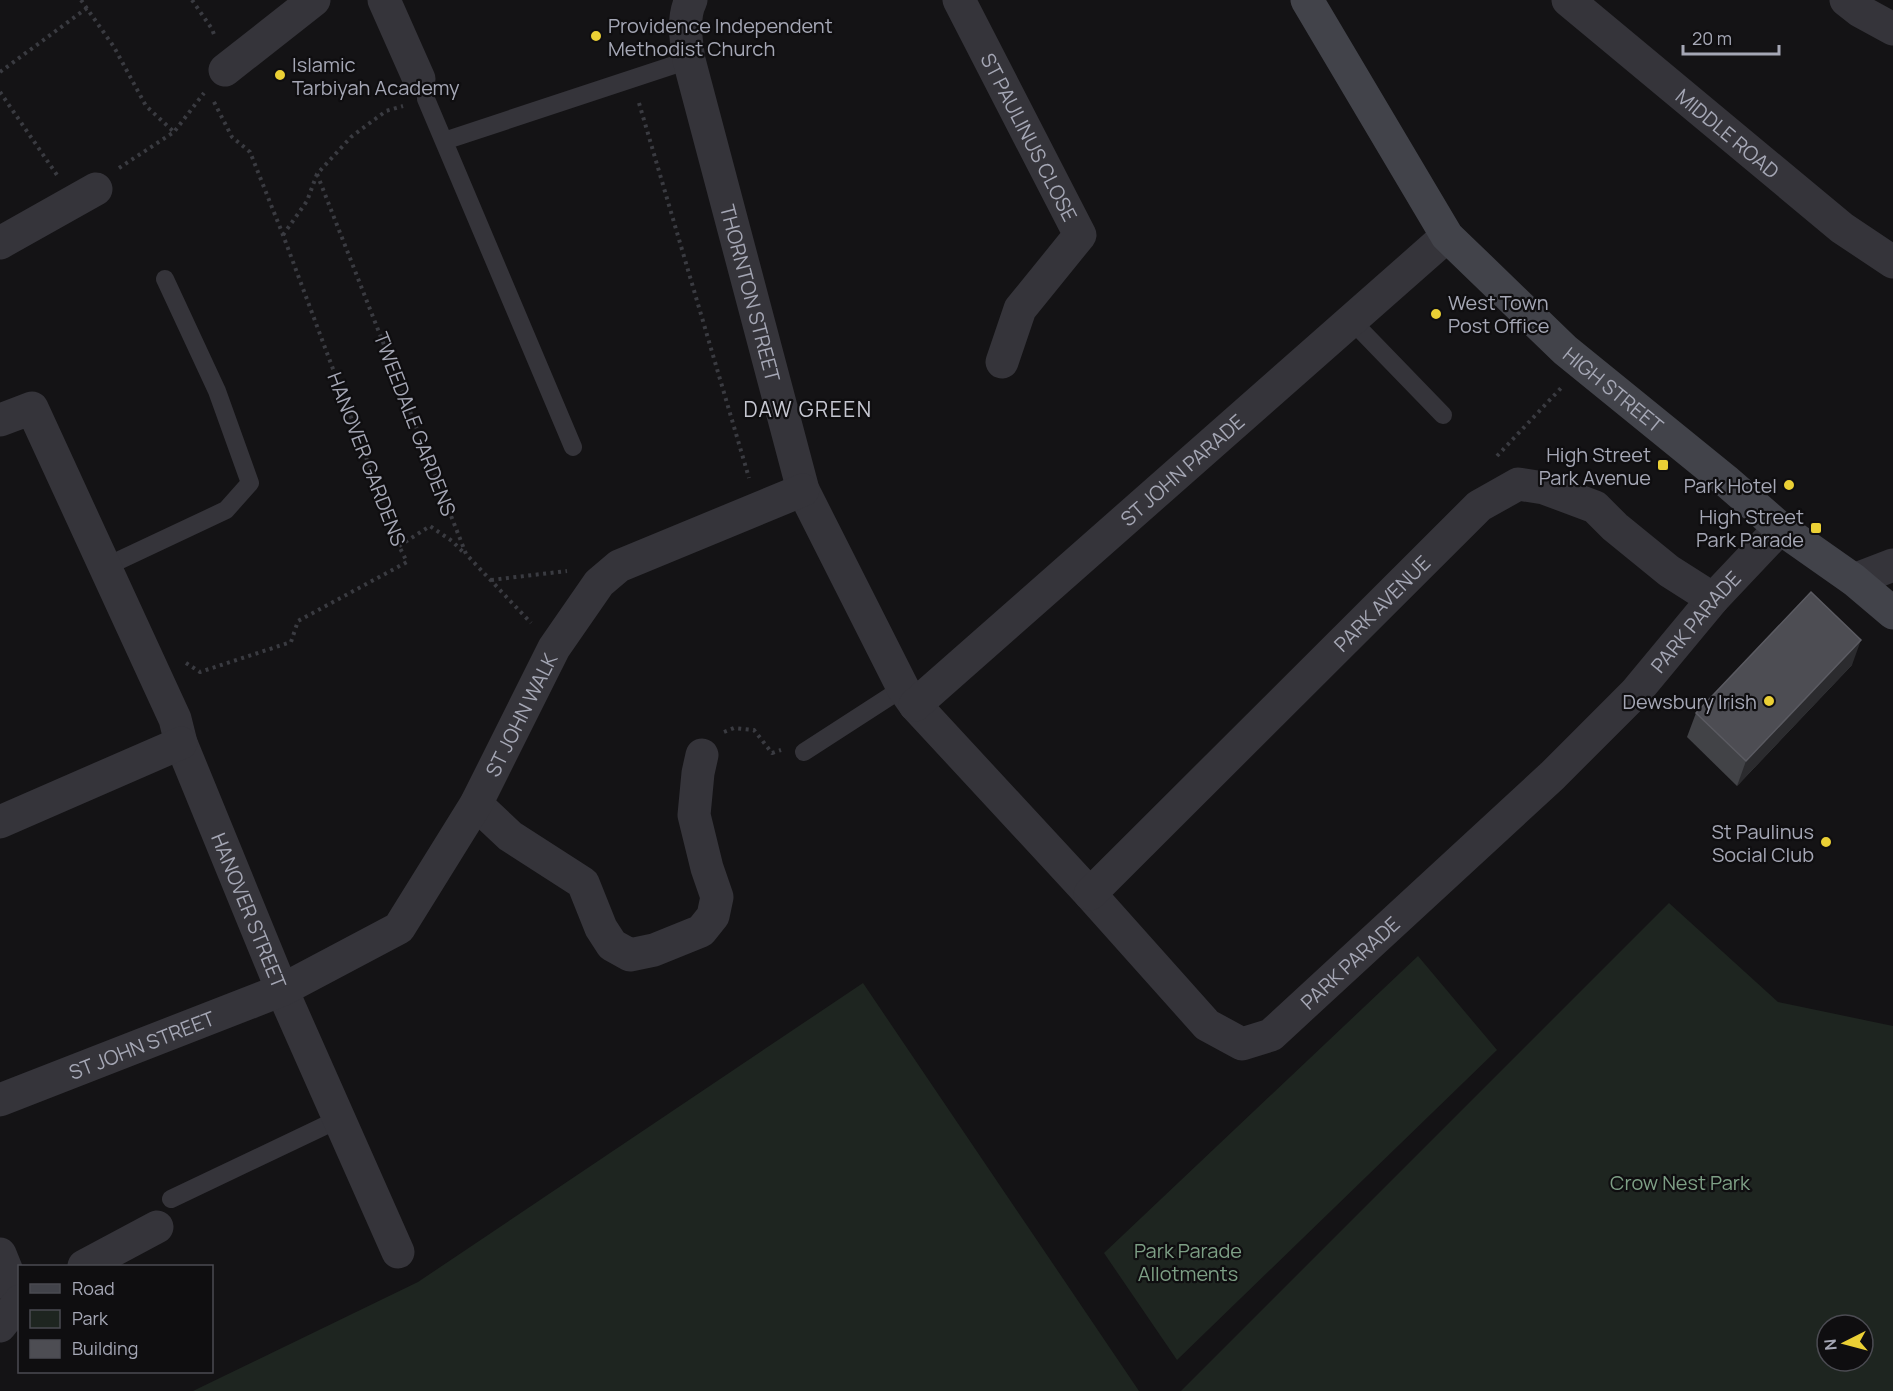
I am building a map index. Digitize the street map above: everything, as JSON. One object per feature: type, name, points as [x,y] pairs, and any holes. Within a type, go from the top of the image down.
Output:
[{"type":"street","points":[[216,79],[314,0]]},
{"type":"street","points":[[384,0],[422,89]]},
{"type":"street","name":"THORNTON STREET","points":[[692,0],[688,6],[685,29],[689,60],[803,490],[909,696]]},
{"type":"street","name":"ST PAULINUS CLOSE","points":[[959,0],[1080,235],[1020,309],[1002,362]]},
{"type":"street","name":"HIGH STREET","points":[[1307,0],[1447,236],[1565,350],[1725,480],[1780,528],[1854,580],[1893,613]]},
{"type":"street","name":"MIDDLE ROAD","points":[[1568,0],[1842,228],[1893,262]]},
{"type":"street","points":[[1846,0],[1860,11],[1893,29]]},
{"type":"street","points":[[1,240],[96,186]]},
{"type":"street","name":"ST JOHN PARADE","points":[[909,696],[1447,236]]},
{"type":"street","name":"HANOVER STREET","points":[[0,420],[32,408],[175,719],[181,743],[282,990],[398,1252]]},
{"type":"street","name":"PARK AVENUE","points":[[1090,894],[1479,506],[1518,484],[1544,488],[1595,507],[1615,527],[1669,571],[1713,599]]},
{"type":"street","name":"ST JOHN WALK","points":[[282,990],[399,928],[476,804],[554,648],[599,583],[619,566],[803,490]]},
{"type":"street","name":"PARK PARADE","points":[[909,696],[1207,1025],[1242,1044],[1271,1035],[1552,776],[1635,693],[1713,599],[1780,528]]},
{"type":"street","points":[[1854,580],[1893,565]]},
{"type":"street","points":[[0,822],[181,743]]},
{"type":"street","points":[[476,804],[510,836],[583,883],[601,928],[612,945],[630,954],[654,950],[701,931],[713,916],[717,897],[694,815],[702,755]]},
{"type":"street","name":"ST JOHN STREET","points":[[0,1100],[282,990]]},
{"type":"street","points":[[86,1265],[164,1213]]},
{"type":"street","points":[[0,1254],[18,1299]]},
{"type":"street","points":[[0,1326],[18,1302]]},
{"type":"lane","points":[[444,141],[689,60]]},
{"type":"lane","points":[[422,89],[573,447]]},
{"type":"lane","points":[[105,567],[226,510],[250,483],[217,391],[165,279]]},
{"type":"lane","points":[[1351,320],[1443,415]]},
{"type":"lane","points":[[804,752],[909,696]]},
{"type":"lane","points":[[164,1213],[339,1119]]},
{"type":"path","points":[[81,0],[114,47],[146,106],[174,132]]},
{"type":"path","name":"HANOVER GARDENS","points":[[148,662],[181,659],[201,672],[291,642],[298,621],[407,562],[250,152],[232,136],[216,79],[212,29],[192,0]]},
{"type":"path","points":[[0,72],[87,8]]},
{"type":"path","points":[[0,92],[59,178],[78,178],[96,186],[174,132],[216,79]]},
{"type":"path","points":[[632,79],[758,509]]},
{"type":"path","points":[[283,235],[307,201],[317,174],[351,137],[386,111],[422,89]]},
{"type":"path","name":"TWEEDALE GARDENS","points":[[317,174],[465,554],[554,648]]},
{"type":"path","points":[[1494,459],[1583,364]]},
{"type":"path","points":[[399,546],[430,526],[452,541],[465,554]]},
{"type":"path","points":[[491,580],[619,566]]},
{"type":"path","points":[[702,755],[713,737],[734,728],[754,730],[772,753],[800,742],[804,752]]},
{"type":"green space","name":"Crow Nest Park","points":[[1669,903],[1778,1002],[1893,1026],[1893,1391],[1181,1391]]},
{"type":"green space","name":"Park Parade Allotments","points":[[1418,956],[1497,1050],[1177,1360],[1104,1253]]},
{"type":"green space","points":[[863,983],[1139,1391],[193,1391],[418,1282]]},
{"type":"building","name":"Dewsbury Irish","points":[[1811,592],[1861,640],[1746,761],[1696,713]]},
{"type":"place","name":"Providence Independent Methodist Church","points":[[596,36]]},
{"type":"place","name":"Islamic Tarbiyah Academy","points":[[280,75]]},
{"type":"place","name":"West Town Post Office","points":[[1436,314]]},
{"type":"place","name":"High Street Park Avenue","points":[[1663,465]]},
{"type":"place","name":"Park Hotel","points":[[1789,485]]},
{"type":"place","name":"High Street Park Parade","points":[[1816,528]]},
{"type":"place","name":"Dewsbury Irish","points":[[1769,701]]},
{"type":"place","name":"St Paulinus Social Club","points":[[1826,842]]},
{"type":"district","name":"DAW GREEN","points":[[808,409]]}]
